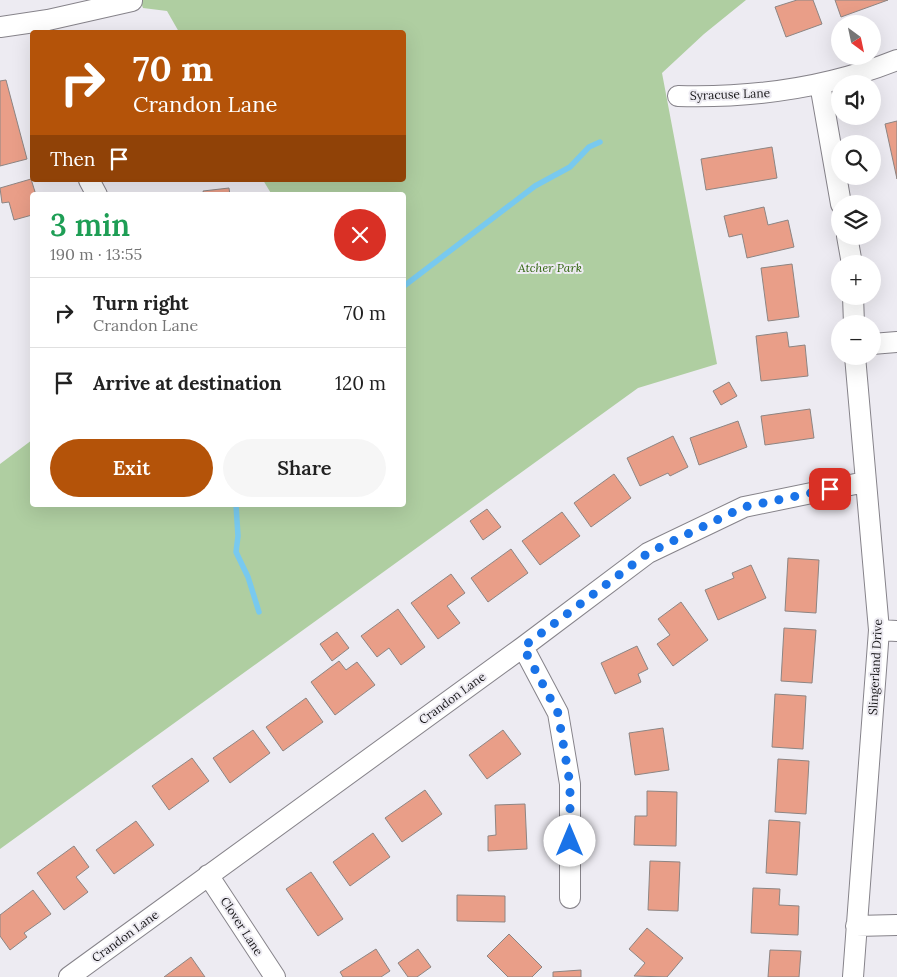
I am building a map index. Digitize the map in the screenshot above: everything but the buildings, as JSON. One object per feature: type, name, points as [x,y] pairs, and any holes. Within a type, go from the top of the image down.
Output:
[{"type":"street","points":[[0,28],[49,26],[132,1]]},
{"type":"street","name":"Syracuse Lane","points":[[678,96],[751,96],[820,84],[897,60]]},
{"type":"street","points":[[820,84],[839,195]]},
{"type":"street","points":[[881,343],[897,342]]},
{"type":"street","name":"Slingerland Drive","points":[[853,977],[856,926],[888,630],[865,482],[856,365]]},
{"type":"street","name":"Crandon Lane","points":[[70,977],[523,647],[648,553],[744,507],[865,482]]},
{"type":"street","points":[[523,647],[558,713],[570,784],[570,898]]},
{"type":"street","name":"Clover Lane","points":[[208,875],[275,977]]},
{"type":"street","points":[[856,926],[897,925]]},
{"type":"green space","name":"Atcher Park","points":[[140,0],[746,0],[704,34],[662,73],[717,364],[638,388],[0,849],[0,464],[30,442],[30,507],[406,507],[406,192],[270,192],[264,182],[406,182],[406,30],[178,30],[167,11],[143,8]]},
{"type":"waterway","points":[[406,284],[535,186],[570,167],[589,147],[600,142]]},
{"type":"waterway","points":[[236,507],[238,536],[236,552],[248,577],[259,612]]},
{"type":"route","points":[[570,841],[570,784],[558,713],[523,647],[648,553],[744,507],[830,489]]}]
